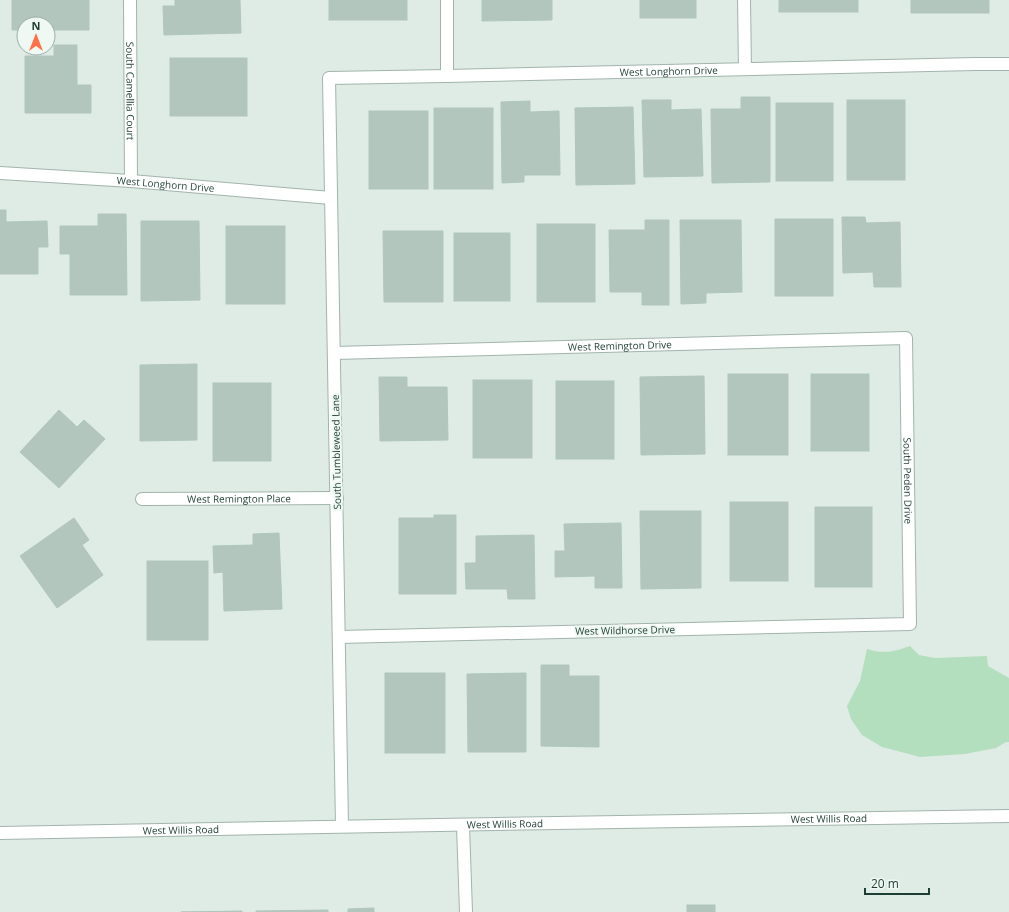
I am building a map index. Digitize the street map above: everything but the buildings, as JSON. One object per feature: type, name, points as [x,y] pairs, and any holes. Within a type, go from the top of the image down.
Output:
[{"type":"street","name":"South Camellia Court","points":[[130,0],[131,181]]},
{"type":"street","points":[[447,0],[447,76]]},
{"type":"street","points":[[744,0],[745,69]]},
{"type":"street","name":"West Longhorn Drive","points":[[329,78],[1009,64]]},
{"type":"street","name":"South Tumbleweed Lane","points":[[329,78],[342,826]]},
{"type":"street","name":"West Longhorn Drive","points":[[0,173],[131,181],[331,198]]},
{"type":"street","name":"West Remington Drive","points":[[334,353],[906,338]]},
{"type":"street","name":"South Peden Drive","points":[[906,338],[910,624]]},
{"type":"street","name":"West Remington Place","points":[[142,498],[337,498]]},
{"type":"street","name":"West Wildhorse Drive","points":[[339,637],[910,624]]},
{"type":"street","name":"West Willis Road","points":[[0,833],[342,826],[463,826],[580,822],[1009,816]]},
{"type":"street","points":[[463,826],[466,912]]},
{"type":"green space","points":[[910,646],[919,655],[935,658],[987,656],[988,666],[1009,678],[1009,742],[1006,742],[996,748],[965,754],[920,757],[882,747],[862,735],[851,719],[847,706],[860,681],[867,649],[888,652]]}]
